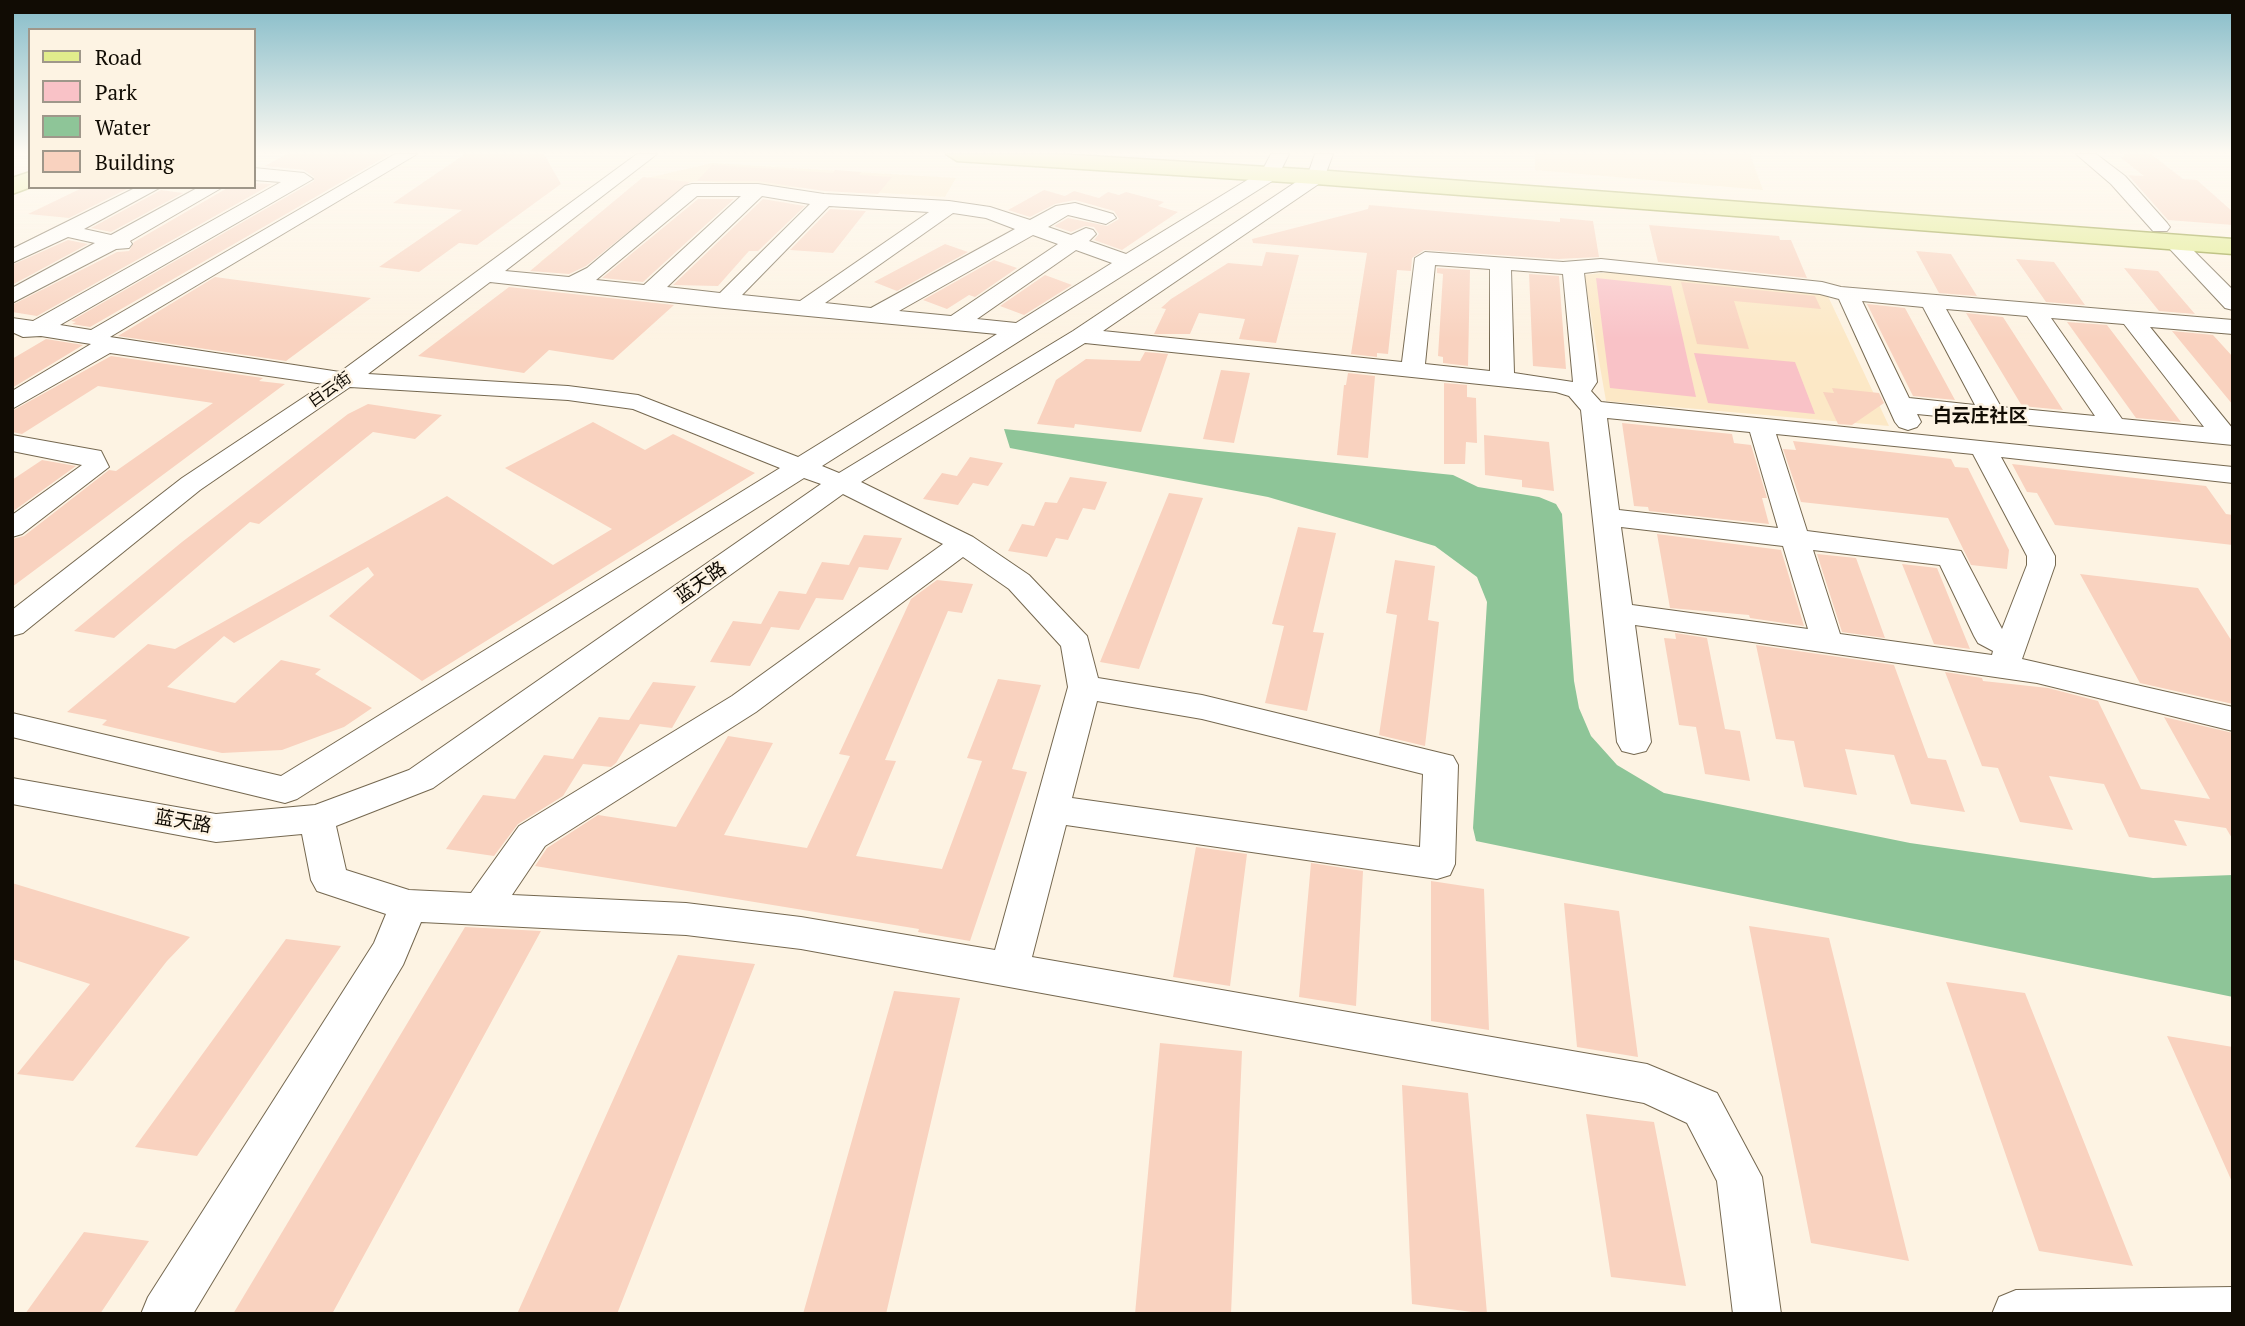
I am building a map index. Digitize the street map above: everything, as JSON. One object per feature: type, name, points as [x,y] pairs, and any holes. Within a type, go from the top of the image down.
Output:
[{"type":"main road","points":[[1936,216],[2168,235],[2233,247]]},
{"type":"main road","points":[[2168,235],[2233,232]]},
{"type":"street","points":[[12,257],[94,216]]},
{"type":"street","points":[[12,296],[160,216]]},
{"type":"street","points":[[12,343],[234,216]]},
{"type":"street","points":[[12,402],[230,258],[302,216]]},
{"type":"street","name":"白云街","points":[[12,626],[191,484],[346,380],[565,216]]},
{"type":"street","points":[[571,285],[594,272],[661,216]]},
{"type":"street","points":[[648,293],[730,216]]},
{"type":"street","points":[[724,301],[808,216]]},
{"type":"street","points":[[803,309],[936,216]]},
{"type":"street","points":[[999,216],[1029,229],[1128,262]]},
{"type":"street","points":[[873,316],[1052,216]]},
{"type":"street","points":[[956,324],[1075,243],[1106,218],[1099,216]]},
{"type":"street","points":[[12,725],[285,790],[1128,262],[1196,216]]},
{"type":"street","name":"蓝天路","points":[[12,791],[216,828],[317,819],[421,779],[841,484],[1082,335],[1249,216]]},
{"type":"street","points":[[2151,216],[2233,303]]},
{"type":"street","points":[[66,230],[112,242],[169,252],[230,258]]},
{"type":"street","points":[[1413,369],[1425,258],[1573,267],[1601,265],[1822,288],[1847,294],[2233,327]]},
{"type":"street","points":[[1500,263],[1502,379]]},
{"type":"street","points":[[1573,267],[1586,400],[1607,517],[1634,742]]},
{"type":"street","points":[[486,275],[1020,330]]},
{"type":"street","points":[[1847,294],[1917,440]]},
{"type":"street","points":[[1931,301],[1992,414]]},
{"type":"street","points":[[2034,310],[2114,425]]},
{"type":"street","points":[[2131,318],[2229,436]]},
{"type":"street","points":[[12,325],[346,380],[568,393],[638,402],[841,484],[963,542],[1019,582],[1076,643],[1084,687],[1009,971]]},
{"type":"street","points":[[1082,335],[1558,385],[1586,400],[1760,424],[2233,475]]},
{"type":"street","points":[[1900,405],[2229,436]]},
{"type":"street","points":[[1760,424],[1827,642]]},
{"type":"street","points":[[12,443],[92,457],[96,467],[12,528]]},
{"type":"street","points":[[1983,448],[2041,556],[2041,565],[2007,657]]},
{"type":"street","points":[[1607,517],[1951,557],[1989,636],[2007,657]]},
{"type":"street","points":[[482,908],[532,836],[744,704],[822,643],[963,542]]},
{"type":"street","points":[[1618,613],[1827,642],[2007,657],[2037,672],[2233,719]]},
{"type":"street","points":[[1052,809],[1437,864],[1441,765],[1331,741],[1202,707],[1084,687]]},
{"type":"street","points":[[317,819],[330,880],[409,906],[686,919],[802,933],[1647,1084],[1702,1108],[1739,1177],[1757,1314]]},
{"type":"street","points":[[165,1314],[389,953],[409,906]]},
{"type":"street","points":[[2016,1314],[2233,1311]]},
{"type":"shaded area","points":[[599,216],[637,216],[574,267],[540,262]]},
{"type":"shaded area","points":[[1610,272],[1826,292],[1889,426],[1606,401],[1584,275]]},
{"type":"green space","points":[[1596,278],[1671,286],[1696,397],[1610,388]]},
{"type":"green space","points":[[1694,353],[1795,362],[1815,414],[1708,403]]},
{"type":"water","points":[[1004,429],[1453,475],[1478,487],[1539,497],[1556,504],[1562,514],[1574,681],[1579,708],[1591,736],[1617,765],[1664,793],[1910,843],[2153,878],[2233,875],[2233,997],[1476,841],[1473,828],[1487,602],[1477,577],[1435,546],[1268,497],[1010,448]]},
{"type":"building","points":[[113,216],[141,216],[111,232],[91,228]]},
{"type":"building","points":[[179,216],[215,216],[37,316],[12,312],[12,305],[117,252],[129,251],[134,242]]},
{"type":"building","points":[[253,216],[283,216],[90,327],[72,324],[76,322],[71,321]]},
{"type":"building","points":[[453,216],[517,216],[477,245],[459,243],[419,272],[379,267]]},
{"type":"building","points":[[596,216],[648,216],[586,266],[569,274],[530,271]]},
{"type":"building","points":[[677,216],[715,216],[643,282],[602,278]]},
{"type":"building","points":[[745,216],[795,216],[758,251],[749,251],[718,286],[673,285]]},
{"type":"building","points":[[823,216],[862,216],[833,253],[790,250]]},
{"type":"building","points":[[1117,216],[1172,216],[1122,250],[1094,240],[1099,234],[1094,227],[1085,226],[1071,232],[1054,226],[1068,218],[1107,226],[1119,219]]},
{"type":"building","points":[[1341,216],[1491,216],[1560,222],[1560,218],[1593,221],[1599,257],[1558,259],[1424,250],[1412,258],[1411,271],[1397,270],[1388,354],[1377,353],[1377,357],[1351,354],[1367,253],[1253,243],[1252,239]]},
{"type":"building","points":[[2164,216],[2233,216],[2233,225],[2168,220]]},
{"type":"building","points":[[1649,225],[1779,236],[1780,240],[1791,240],[1807,278],[1658,262]]},
{"type":"building","points":[[68,240],[88,244],[12,285],[12,265]]},
{"type":"building","points":[[945,244],[968,252],[897,291],[874,282]]},
{"type":"building","points":[[1916,251],[1951,254],[1977,296],[1939,293]]},
{"type":"building","points":[[1266,252],[1299,255],[1276,343],[1239,339],[1245,319],[1199,313],[1190,334],[1154,334],[1166,309],[1161,308],[1171,299],[1228,263],[1262,266]]},
{"type":"building","points":[[2016,259],[2054,262],[2085,305],[2046,302]]},
{"type":"building","points":[[994,260],[1017,268],[975,297],[969,295],[947,309],[923,300]]},
{"type":"building","points":[[1437,268],[1470,270],[1468,366],[1443,363],[1443,357],[1438,356],[1443,274],[1437,273]]},
{"type":"building","points":[[2124,268],[2158,271],[2195,314],[2159,311]]},
{"type":"building","points":[[1529,274],[1559,276],[1566,369],[1533,366]]},
{"type":"building","points":[[1045,275],[1072,285],[1024,315],[1000,306]]},
{"type":"building","points":[[215,277],[371,298],[286,361],[118,336]]},
{"type":"building","points":[[1681,282],[1815,296],[1821,309],[1734,301],[1749,349],[1697,344]]},
{"type":"building","points":[[509,287],[674,305],[613,360],[549,350],[524,373],[418,356]]},
{"type":"building","points":[[1867,304],[1905,308],[1955,400],[1913,396]]},
{"type":"building","points":[[1966,313],[2003,317],[2063,410],[2022,406]]},
{"type":"building","points":[[2067,322],[2107,325],[2181,422],[2136,418]]},
{"type":"building","points":[[2172,331],[2213,335],[2233,357],[2233,405]]},
{"type":"building","points":[[46,339],[83,345],[12,388],[12,359]]},
{"type":"building","points":[[1145,352],[1168,354],[1141,432],[1075,424],[1074,428],[1037,424],[1056,380],[1086,359],[1140,361]]},
{"type":"building","points":[[111,356],[263,378],[259,381],[285,384],[12,587],[12,539],[24,536],[109,470],[116,471],[213,403],[98,386],[22,434],[12,432],[12,411]]},
{"type":"building","points":[[1221,370],[1250,373],[1234,443],[1203,439]]},
{"type":"building","points":[[1348,373],[1375,376],[1368,458],[1337,455],[1344,385]]},
{"type":"building","points":[[1444,383],[1467,385],[1467,397],[1476,398],[1477,443],[1466,442],[1465,464],[1444,464]]},
{"type":"building","points":[[1832,388],[1879,393],[1884,403],[1852,425],[1838,424],[1823,392],[1834,393]]},
{"type":"building","points":[[368,404],[442,415],[415,439],[373,432],[259,524],[250,522],[114,638],[74,631],[182,542],[348,414]]},
{"type":"building","points":[[593,422],[645,450],[673,434],[755,473],[422,681],[329,616],[374,575],[368,567],[234,643],[224,636],[167,687],[235,703],[281,660],[321,669],[315,674],[372,708],[344,727],[282,750],[222,753],[102,725],[107,720],[67,712],[148,644],[175,649],[447,496],[553,565],[612,529],[505,468]]},
{"type":"building","points":[[1622,423],[1732,434],[1734,443],[1751,445],[1767,498],[1762,498],[1769,524],[1649,511],[1648,507],[1634,506]]},
{"type":"building","points":[[1484,435],[1549,442],[1554,491],[1522,487],[1522,480],[1485,475]]},
{"type":"building","points":[[1793,441],[1951,459],[1955,467],[1968,468],[2009,550],[2007,569],[1971,565],[1948,518],[1801,502],[1783,449],[1796,450]]},
{"type":"building","points":[[970,457],[1003,463],[988,486],[973,483],[958,505],[923,499],[942,473],[957,476]]},
{"type":"building","points":[[42,460],[76,466],[12,512],[12,480]]},
{"type":"building","points":[[2012,464],[2206,486],[2226,514],[2233,515],[2233,545],[2055,525],[2037,493],[2027,492]]},
{"type":"building","points":[[1070,477],[1107,482],[1095,510],[1083,508],[1068,540],[1056,538],[1047,557],[1008,551],[1022,524],[1034,526],[1045,502],[1057,503]]},
{"type":"building","points":[[1169,493],[1203,498],[1139,669],[1100,662]]},
{"type":"building","points":[[1298,527],[1336,533],[1313,632],[1324,633],[1307,711],[1265,703],[1284,626],[1272,624]]},
{"type":"building","points":[[1657,534],[1781,550],[1804,626],[1750,618],[1749,615],[1670,608]]},
{"type":"building","points":[[864,535],[902,538],[888,570],[859,567],[843,600],[816,598],[799,630],[771,627],[750,666],[710,662],[733,621],[761,624],[779,591],[806,594],[822,562],[849,565]]},
{"type":"building","points":[[1817,554],[1856,558],[1885,638],[1842,632]]},
{"type":"building","points":[[1395,560],[1435,566],[1428,620],[1439,622],[1425,746],[1379,735],[1397,615],[1386,613]]},
{"type":"building","points":[[1902,564],[1937,568],[1970,649],[1934,644]]},
{"type":"building","points":[[2080,574],[2198,588],[2233,643],[2233,704],[2140,683]]},
{"type":"building","points":[[937,580],[973,584],[962,613],[948,611],[885,760],[896,761],[856,856],[942,869],[982,761],[967,758],[998,679],[1041,685],[1012,769],[1027,772],[970,941],[918,932],[919,929],[535,866],[547,848],[598,815],[676,827],[728,736],[773,743],[724,835],[807,848],[850,756],[839,754],[911,599]]},
{"type":"building","points":[[1675,633],[1707,638],[1725,729],[1740,731],[1750,781],[1705,774],[1696,727],[1679,725],[1664,638],[1676,639]]},
{"type":"building","points":[[1756,645],[1894,665],[1928,758],[1946,760],[1965,812],[1911,804],[1894,755],[1845,749],[1857,795],[1804,787],[1794,741],[1776,739]]},
{"type":"building","points":[[1945,672],[1982,678],[1983,681],[2048,688],[2098,701],[2141,789],[2210,799],[2164,717],[2233,733],[2233,840],[2226,828],[2174,820],[2187,846],[2129,837],[2104,784],[2049,776],[2073,830],[2020,822],[1998,768],[1982,766]]},
{"type":"building","points":[[653,682],[696,686],[672,728],[640,724],[611,767],[583,764],[563,796],[518,824],[494,856],[446,849],[483,795],[515,799],[544,755],[573,759],[599,717],[629,720]]},
{"type":"building","points":[[1196,847],[1247,854],[1230,986],[1173,977]]},
{"type":"building","points":[[1311,863],[1363,871],[1356,1006],[1299,997]]},
{"type":"building","points":[[1431,881],[1484,889],[1489,1030],[1431,1021]]},
{"type":"building","points":[[12,883],[190,937],[167,961],[73,1081],[17,1074],[90,984],[12,959]]},
{"type":"building","points":[[1564,903],[1619,911],[1638,1057],[1577,1047]]},
{"type":"building","points":[[1749,926],[1829,938],[1909,1261],[1811,1243]]},
{"type":"building","points":[[465,927],[541,931],[332,1314],[233,1314]]},
{"type":"building","points":[[286,939],[341,946],[197,1156],[135,1147]]},
{"type":"building","points":[[678,955],[755,964],[617,1314],[517,1314]]},
{"type":"building","points":[[1946,982],[2025,993],[2133,1266],[2039,1251]]},
{"type":"building","points":[[894,991],[960,998],[886,1314],[803,1314]]},
{"type":"building","points":[[2167,1036],[2233,1047],[2233,1184]]},
{"type":"building","points":[[1160,1043],[1242,1051],[1231,1314],[1135,1314]]},
{"type":"building","points":[[1402,1085],[1468,1093],[1487,1314],[1412,1304]]},
{"type":"building","points":[[1586,1114],[1654,1122],[1686,1286],[1611,1277]]},
{"type":"building","points":[[84,1232],[149,1241],[100,1314],[25,1314]]},
{"type":"district","name":"白云庄社区","points":[[1980,417]]}]
